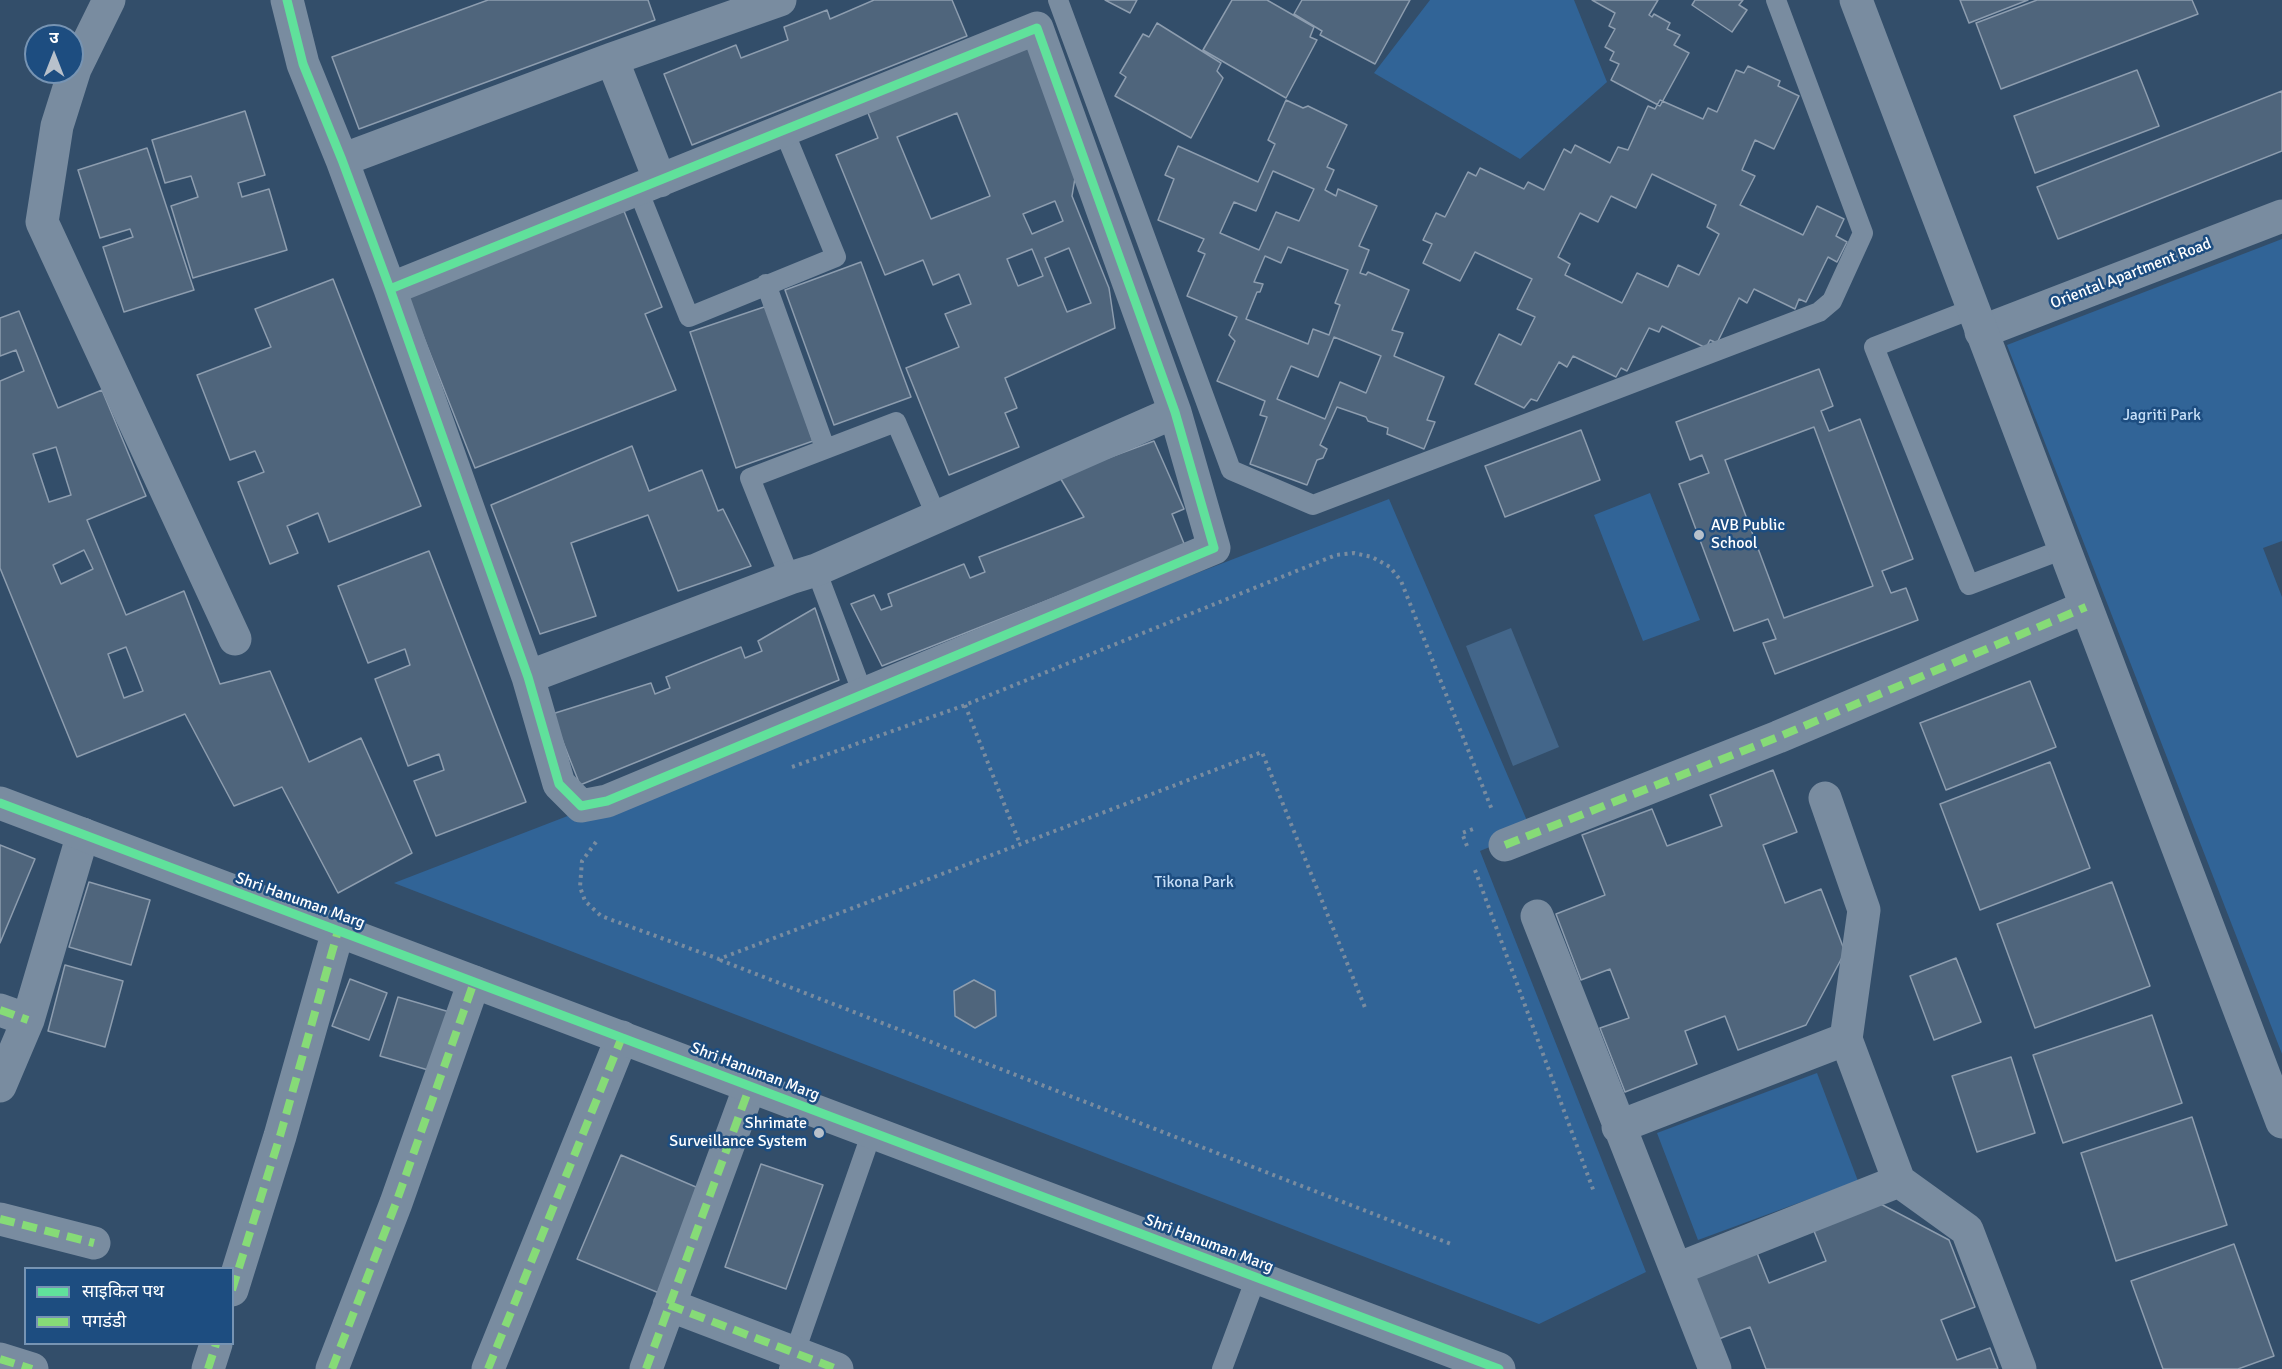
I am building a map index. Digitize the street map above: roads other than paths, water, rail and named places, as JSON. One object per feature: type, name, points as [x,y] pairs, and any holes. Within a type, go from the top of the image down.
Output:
[{"type":"street","points":[[110,0],[75,69],[57,126],[42,222],[235,639]]},
{"type":"street","points":[[287,0],[303,64],[390,289],[528,677],[559,784],[581,806],[607,801],[1214,548],[1175,412],[1037,28],[390,289]]},
{"type":"street","points":[[342,160],[612,59],[780,0]]},
{"type":"street","points":[[1856,0],[2282,1122]]},
{"type":"street","points":[[612,59],[649,185]]},
{"type":"street","name":"Oriental Apartment Road","points":[[1976,320],[2282,216]]},
{"type":"street","points":[[528,677],[803,574],[1175,412]]},
{"type":"street","points":[[1504,846],[1778,737],[2086,607]]},
{"type":"street","points":[[1825,798],[1864,910],[1846,1039],[1899,1181],[1967,1230],[2020,1369]]},
{"type":"street","name":"Shri Hanuman Marg","points":[[0,802],[1256,1278],[1480,1367]]},
{"type":"street","points":[[0,1086],[14,1015],[83,834]]},
{"type":"street","points":[[1537,916],[1715,1369]]},
{"type":"street","points":[[234,1284],[280,1136],[338,931]]},
{"type":"street","points":[[332,1369],[396,1203],[474,982]]},
{"type":"street","points":[[488,1369],[622,1037]]},
{"type":"street","points":[[1618,1127],[1846,1039]]},
{"type":"street","points":[[646,1369],[750,1086]]},
{"type":"street","points":[[1677,1269],[1899,1181]]},
{"type":"street","points":[[0,1219],[94,1243]]},
{"type":"street","points":[[669,1305],[792,1361],[837,1369]]},
{"type":"street","points":[[208,1369],[216,1345]]},
{"type":"street","points":[[0,1359],[32,1369]]},
{"type":"lane","points":[[1058,0],[1231,470],[1313,505],[1819,312],[1832,301],[1863,233],[1776,0]]},
{"type":"lane","points":[[649,185],[689,317],[836,257],[784,131]]},
{"type":"lane","points":[[766,284],[825,448]]},
{"type":"lane","points":[[1976,320],[1874,347],[1969,585],[2064,549]]},
{"type":"lane","points":[[863,694],[803,574],[750,478],[896,423],[936,515]]},
{"type":"lane","points":[[792,1361],[872,1132]]},
{"type":"lane","points":[[1222,1369],[1256,1278]]},
{"type":"place","name":"AVB Public School","points":[[1699,535]]},
{"type":"place","name":"Shrimate Surveillance System","points":[[819,1133]]},
{"type":"park label","name":"Jagriti Park","points":[[2162,416]]},
{"type":"park label","name":"Tikona Park","points":[[1194,883]]}]
